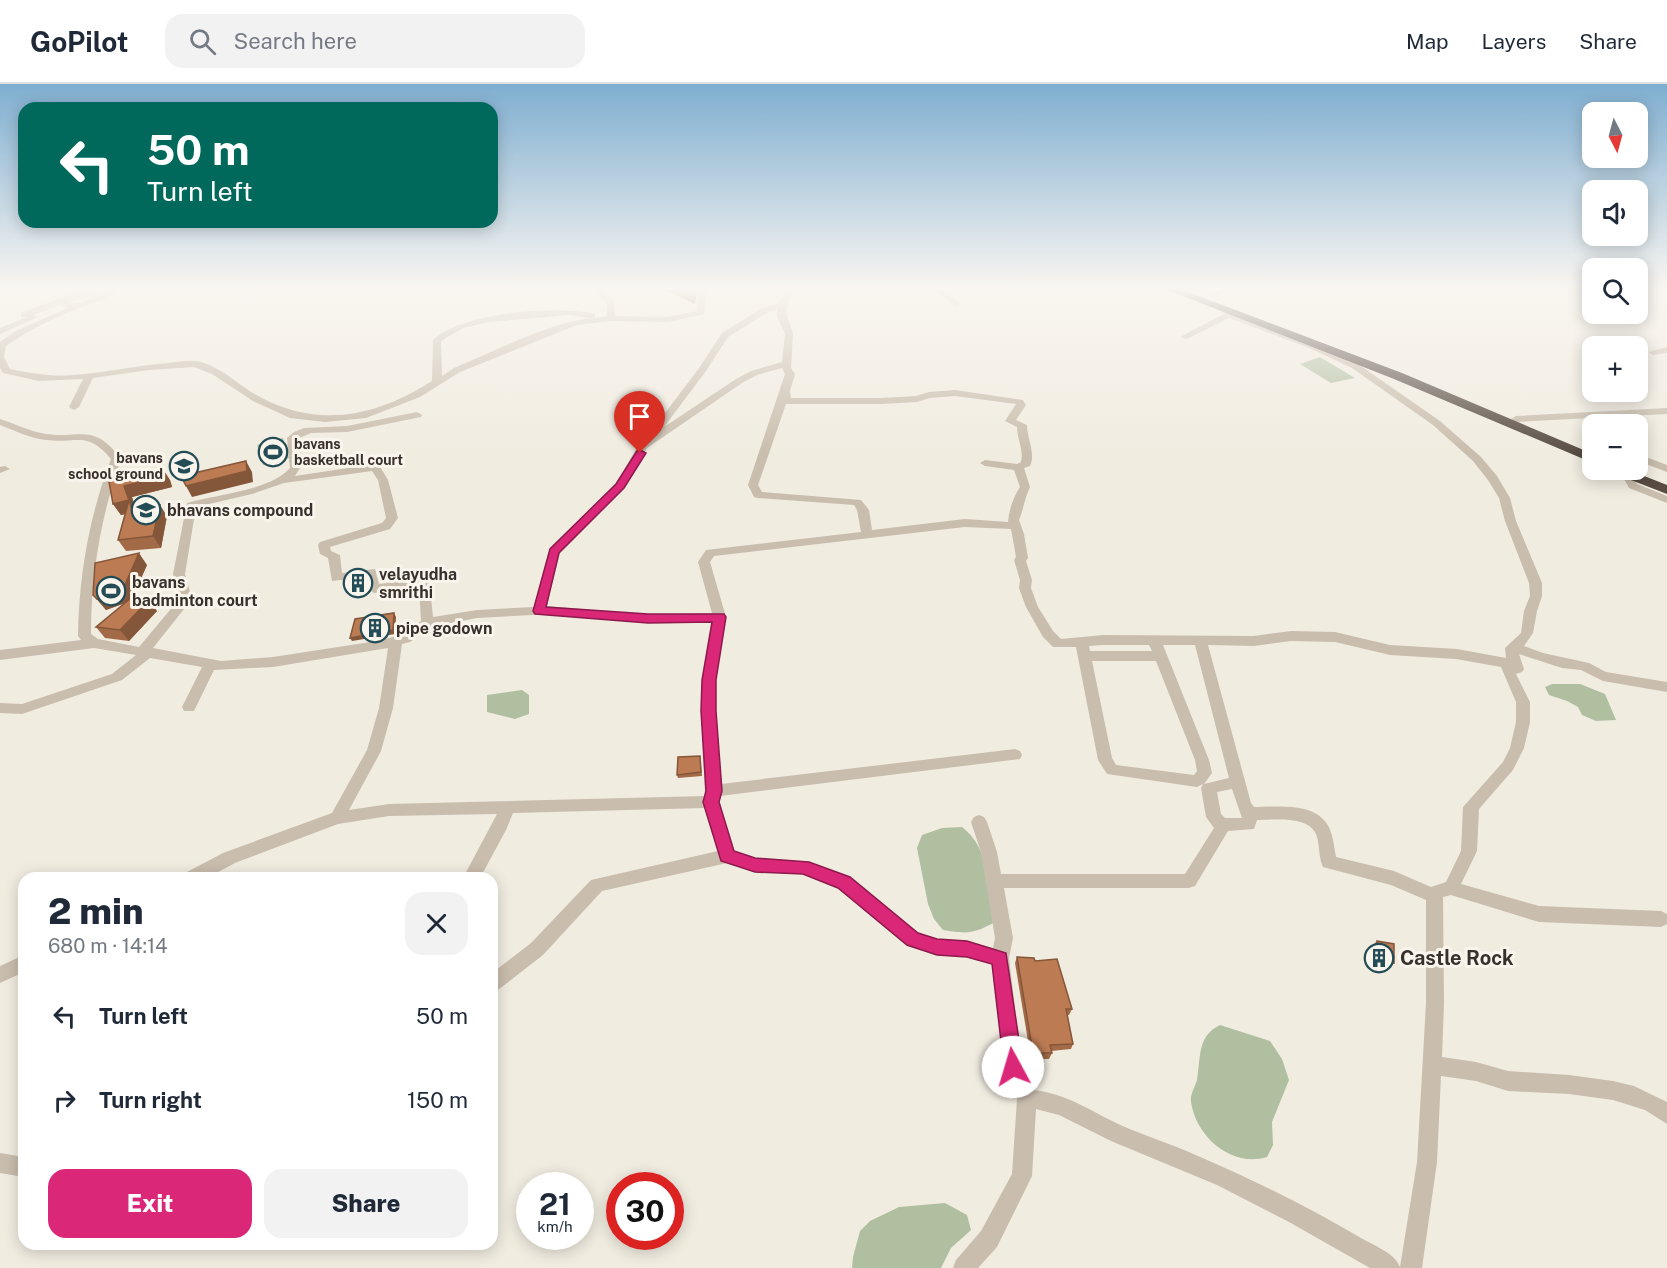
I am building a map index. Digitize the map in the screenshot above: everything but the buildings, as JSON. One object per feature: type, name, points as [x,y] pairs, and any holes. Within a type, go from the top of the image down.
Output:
[{"type":"highway","points":[[1313,344],[1398,376],[1582,454]]},
{"type":"highway","points":[[1335,344],[1582,446]]},
{"type":"highway","points":[[1648,476],[1667,482]]},
{"type":"highway","points":[[1646,480],[1667,490]]},
{"type":"street","points":[[437,344],[437,382]]},
{"type":"street","points":[[0,357],[6,371],[21,376],[73,378],[149,367],[195,364],[214,372],[256,399],[294,416],[325,419],[366,415],[417,395],[456,370],[521,344]]},
{"type":"street","points":[[539,611],[554,551],[620,486],[642,447],[704,369],[719,344]]},
{"type":"street","points":[[790,344],[787,363],[790,374],[753,485],[758,495],[857,502],[862,510],[867,534]]},
{"type":"street","points":[[1303,344],[1356,367],[1421,411],[1465,448],[1487,471],[1506,498],[1510,506],[1510,520],[1517,532],[1519,543],[1536,583],[1537,594],[1530,612],[1530,629],[1525,638],[1512,648]]},
{"type":"street","points":[[1653,352],[1667,350]]},
{"type":"street","points":[[649,440],[754,373],[787,363]]},
{"type":"street","points":[[74,407],[89,376]]},
{"type":"street","points":[[784,395],[787,401],[800,403],[917,399],[929,395],[955,393],[1020,402],[1021,405],[1010,421],[1022,425],[1022,436],[1027,446],[1026,464],[1018,467],[985,463]]},
{"type":"street","points":[[1516,419],[1667,411]]},
{"type":"street","points":[[281,481],[294,471],[296,453],[292,442],[296,435],[323,429],[345,430],[417,415]]},
{"type":"street","points":[[0,422],[25,433],[47,437],[97,438],[106,445],[116,459],[102,497],[85,588],[84,636],[94,643]]},
{"type":"street","points":[[1648,461],[1667,469]]},
{"type":"street","points":[[0,708],[22,709],[117,677],[146,652],[186,599],[179,574],[188,507],[195,503],[299,476],[375,467],[383,480],[392,518],[387,526],[324,545],[326,554],[334,555],[336,578],[371,572],[374,588],[425,581],[427,623]]},
{"type":"street","points":[[1018,467],[1025,487],[1013,517],[1021,538],[1022,558],[1020,560],[1026,580],[1025,588],[1036,616],[1052,639],[1058,644],[1083,650],[1160,656]]},
{"type":"street","points":[[1630,480],[1633,486],[1667,500]]},
{"type":"street","points":[[727,856],[712,797],[709,680],[720,617],[704,562],[710,554],[965,523],[1016,526]]},
{"type":"street","points":[[0,655],[94,643],[221,666],[273,662],[396,641],[405,639],[427,623],[477,614],[539,611],[648,619],[720,617]]},
{"type":"street","points":[[1083,650],[1103,640],[1335,637],[1355,640],[1390,651],[1457,654],[1469,658],[1498,660],[1517,669]]},
{"type":"street","points":[[1083,650],[1105,760],[1112,770],[1197,781],[1205,774],[1202,760],[1154,640]]},
{"type":"street","points":[[1200,640],[1238,782],[1244,806],[1250,813],[1249,824],[1221,825],[1214,817],[1209,788],[1238,782]]},
{"type":"street","points":[[337,818],[374,751],[386,708],[396,641]]},
{"type":"street","points":[[1512,648],[1513,660],[1517,669]]},
{"type":"street","points":[[1512,648],[1562,663],[1584,666],[1603,676],[1667,687]]},
{"type":"street","points":[[189,707],[210,664]]},
{"type":"street","points":[[1412,1268],[1427,1162],[1436,945],[1443,892],[1468,851],[1471,807],[1508,766],[1517,748],[1523,723],[1523,702],[1507,668],[1517,669]]},
{"type":"street","points":[[203,872],[230,858],[337,818],[389,810],[712,797],[1015,755]]},
{"type":"street","points":[[474,872],[501,825],[507,807]]},
{"type":"street","points":[[1250,813],[1302,815],[1313,819],[1322,828],[1329,862],[1443,892],[1539,914],[1661,919]]},
{"type":"street","points":[[964,1268],[989,1239],[1022,1176],[1027,1099],[1013,1067],[1000,958],[1004,938],[989,852],[979,822]]},
{"type":"street","points":[[993,880],[1189,881],[1224,825]]},
{"type":"street","points":[[498,979],[537,949],[597,885],[727,856],[755,865],[804,867],[844,883],[913,940],[937,947],[967,949],[1000,958]]},
{"type":"street","points":[[0,975],[18,966]]},
{"type":"street","points":[[1432,1065],[1483,1073],[1506,1080],[1603,1087],[1657,1105],[1667,1114]]},
{"type":"street","points":[[1027,1099],[1045,1100],[1074,1110],[1106,1128],[1201,1167],[1316,1223],[1390,1268]]},
{"type":"street","points":[[0,1163],[18,1166]]},
{"type":"green space","points":[[1320,357],[1355,378],[1331,383],[1300,364]]},
{"type":"green space","name":"bavans basketball court","points":[[283,438],[289,458],[263,465],[257,445]]},
{"type":"green space","points":[[1552,684],[1580,684],[1605,694],[1616,720],[1596,721],[1582,715],[1578,707],[1549,695],[1545,687]]},
{"type":"green space","points":[[522,690],[529,695],[529,714],[515,719],[487,712],[487,695]]},
{"type":"green space","points":[[962,827],[978,846],[983,858],[990,883],[995,922],[975,931],[965,932],[943,930],[934,919],[928,904],[917,848],[922,835],[942,828]]},
{"type":"green space","points":[[1220,1025],[1270,1041],[1282,1059],[1289,1080],[1272,1122],[1273,1145],[1267,1157],[1241,1158],[1229,1154],[1208,1138],[1194,1115],[1191,1099],[1197,1080],[1201,1048],[1207,1035]]},
{"type":"green space","points":[[945,1203],[967,1215],[971,1230],[951,1248],[941,1268],[852,1268],[860,1231],[870,1221],[899,1207]]},
{"type":"place","name":"bavans basketball court","points":[[273,452]]},
{"type":"place","name":"bavans school ground","points":[[184,466]]},
{"type":"place","name":"bhavans compound","points":[[146,510]]},
{"type":"place","name":"velayudha smrithi","points":[[358,583]]},
{"type":"place","name":"bavans badminton court","points":[[111,591]]},
{"type":"place","name":"pipe godown","points":[[375,628]]},
{"type":"place","name":"Castle Rock","points":[[1379,958]]},
{"type":"route","points":[[640,453],[620,486],[581,527],[554,551],[539,611],[551,610],[604,617],[648,619],[720,617],[709,680],[708,711],[714,791],[711,802],[727,856],[755,865],[804,867],[844,883],[888,917],[913,940],[937,947],[967,949],[1000,958],[1013,1067]]}]
